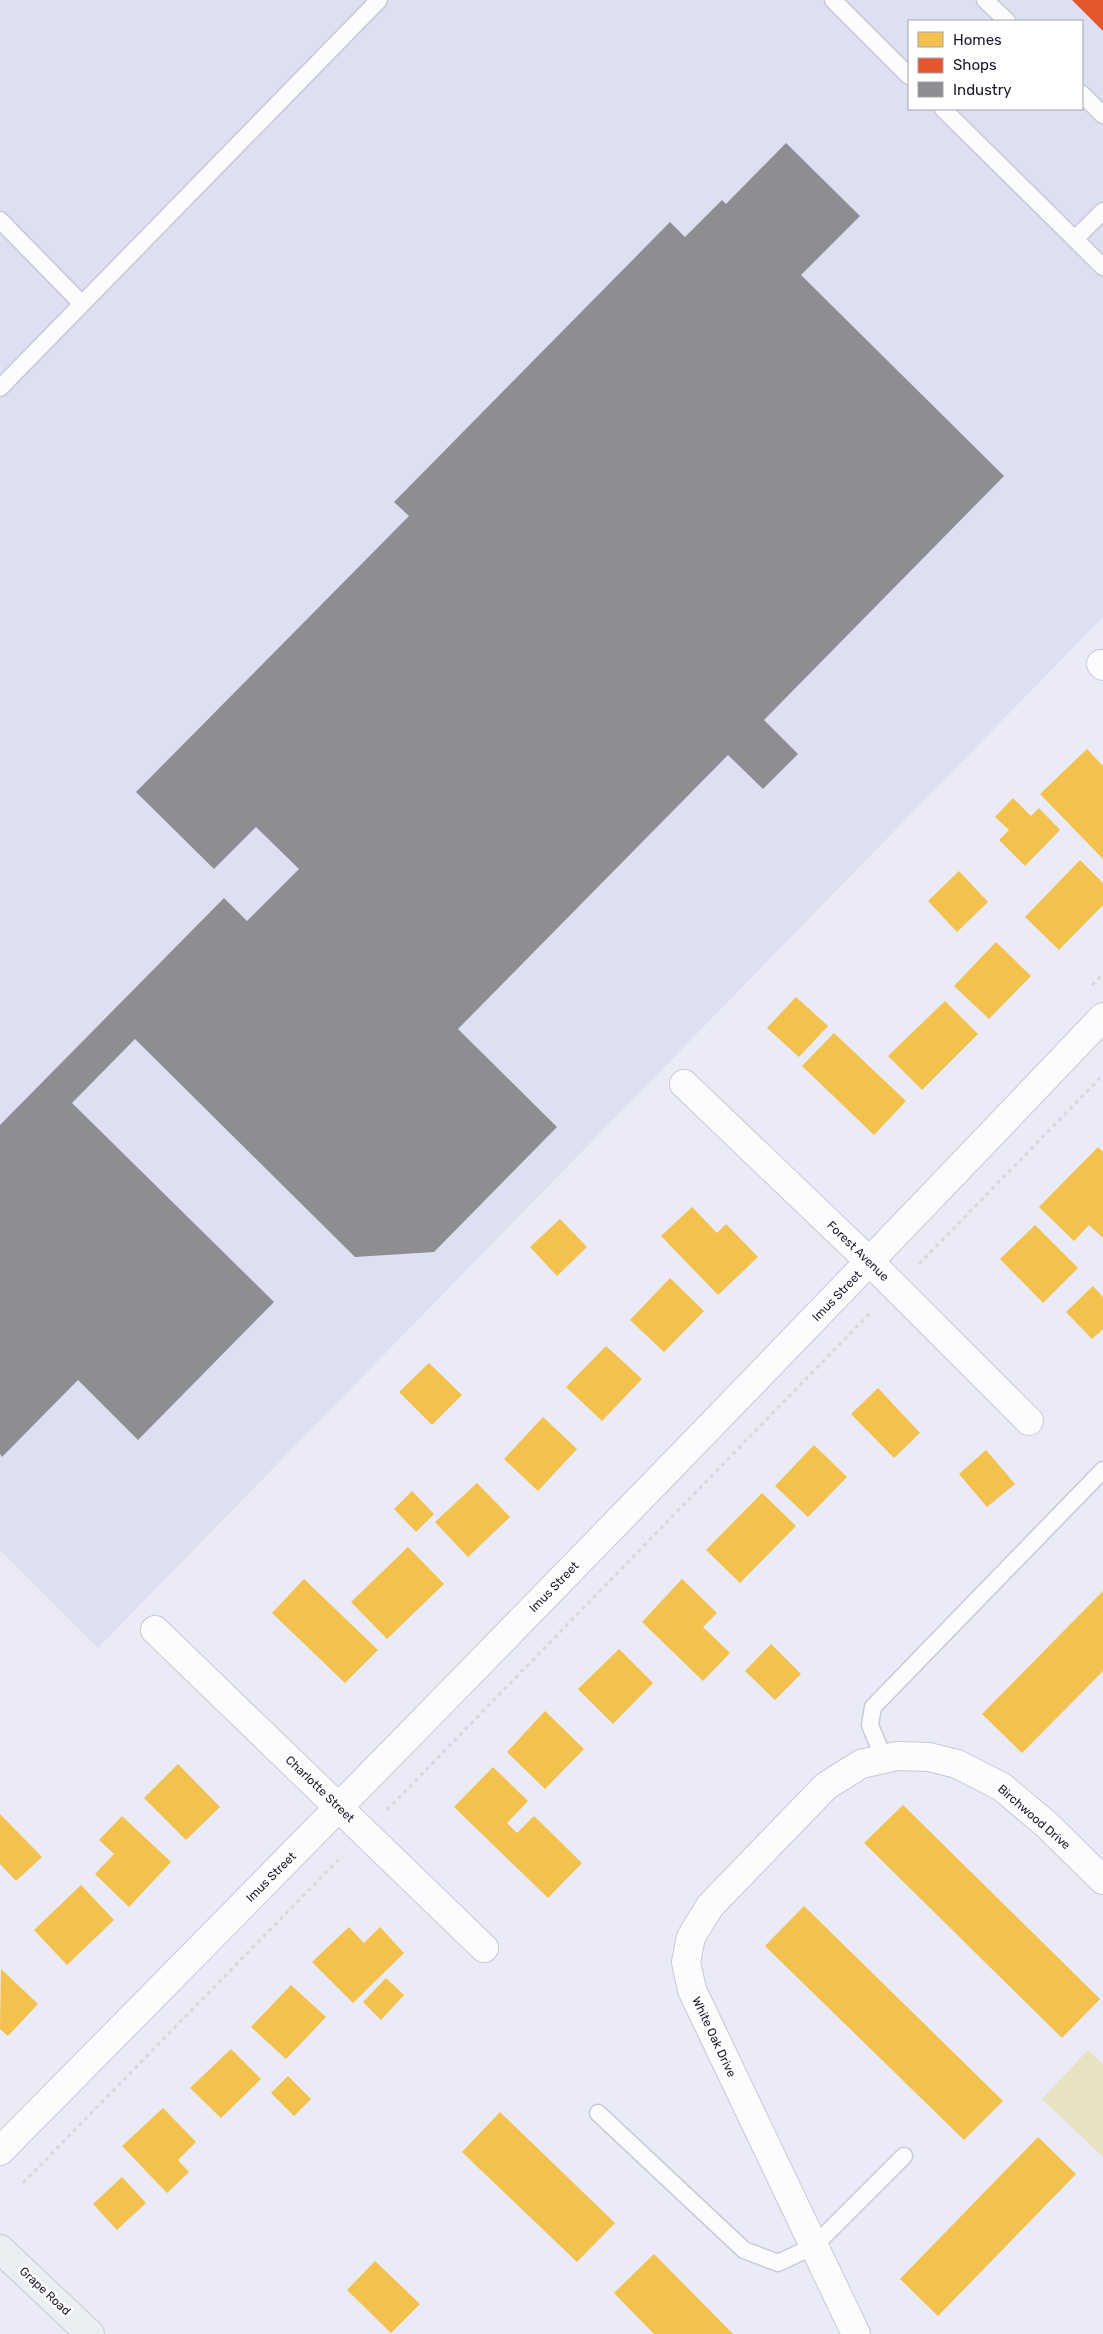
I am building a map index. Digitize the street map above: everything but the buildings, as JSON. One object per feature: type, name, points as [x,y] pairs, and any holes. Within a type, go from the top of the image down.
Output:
[{"type":"main road","name":"Grape Road","points":[[0,2249],[90,2334]]},
{"type":"street","name":"Imus Street","points":[[0,2151],[339,1808],[870,1262],[1103,1017]]},
{"type":"street","name":"Forest Avenue","points":[[684,1084],[896,1287],[1029,1421]]},
{"type":"street","name":"Charlotte Street","points":[[155,1630],[484,1948]]},
{"type":"street","name":"White Oak Drive","points":[[856,2334],[692,1990],[686,1962],[691,1937],[710,1906],[826,1786],[861,1764],[897,1756],[929,1757]]},
{"type":"street","name":"Birchwood Drive","points":[[929,1757],[957,1764],[1002,1787],[1047,1825],[1103,1880]]},
{"type":"lane","points":[[0,388],[379,0]]},
{"type":"lane","points":[[833,0],[908,75]]},
{"type":"lane","points":[[985,0],[1006,20]]},
{"type":"lane","points":[[1083,95],[1103,115]]},
{"type":"lane","points":[[944,110],[1103,267]]},
{"type":"lane","points":[[1075,239],[1103,211]]},
{"type":"lane","points":[[0,220],[82,304]]},
{"type":"lane","points":[[884,1759],[870,1725],[873,1707],[1103,1470]]},
{"type":"lane","points":[[598,2113],[744,2250],[778,2263],[814,2246],[904,2156]]},
{"type":"path","points":[[23,2183],[1103,1075]]},
{"type":"shaded area","points":[[0,0],[1103,0],[1103,617],[98,1648],[0,1550]]},
{"type":"shaded area","points":[[1088,2050],[1103,2064],[1103,2157],[1042,2099]]}]
